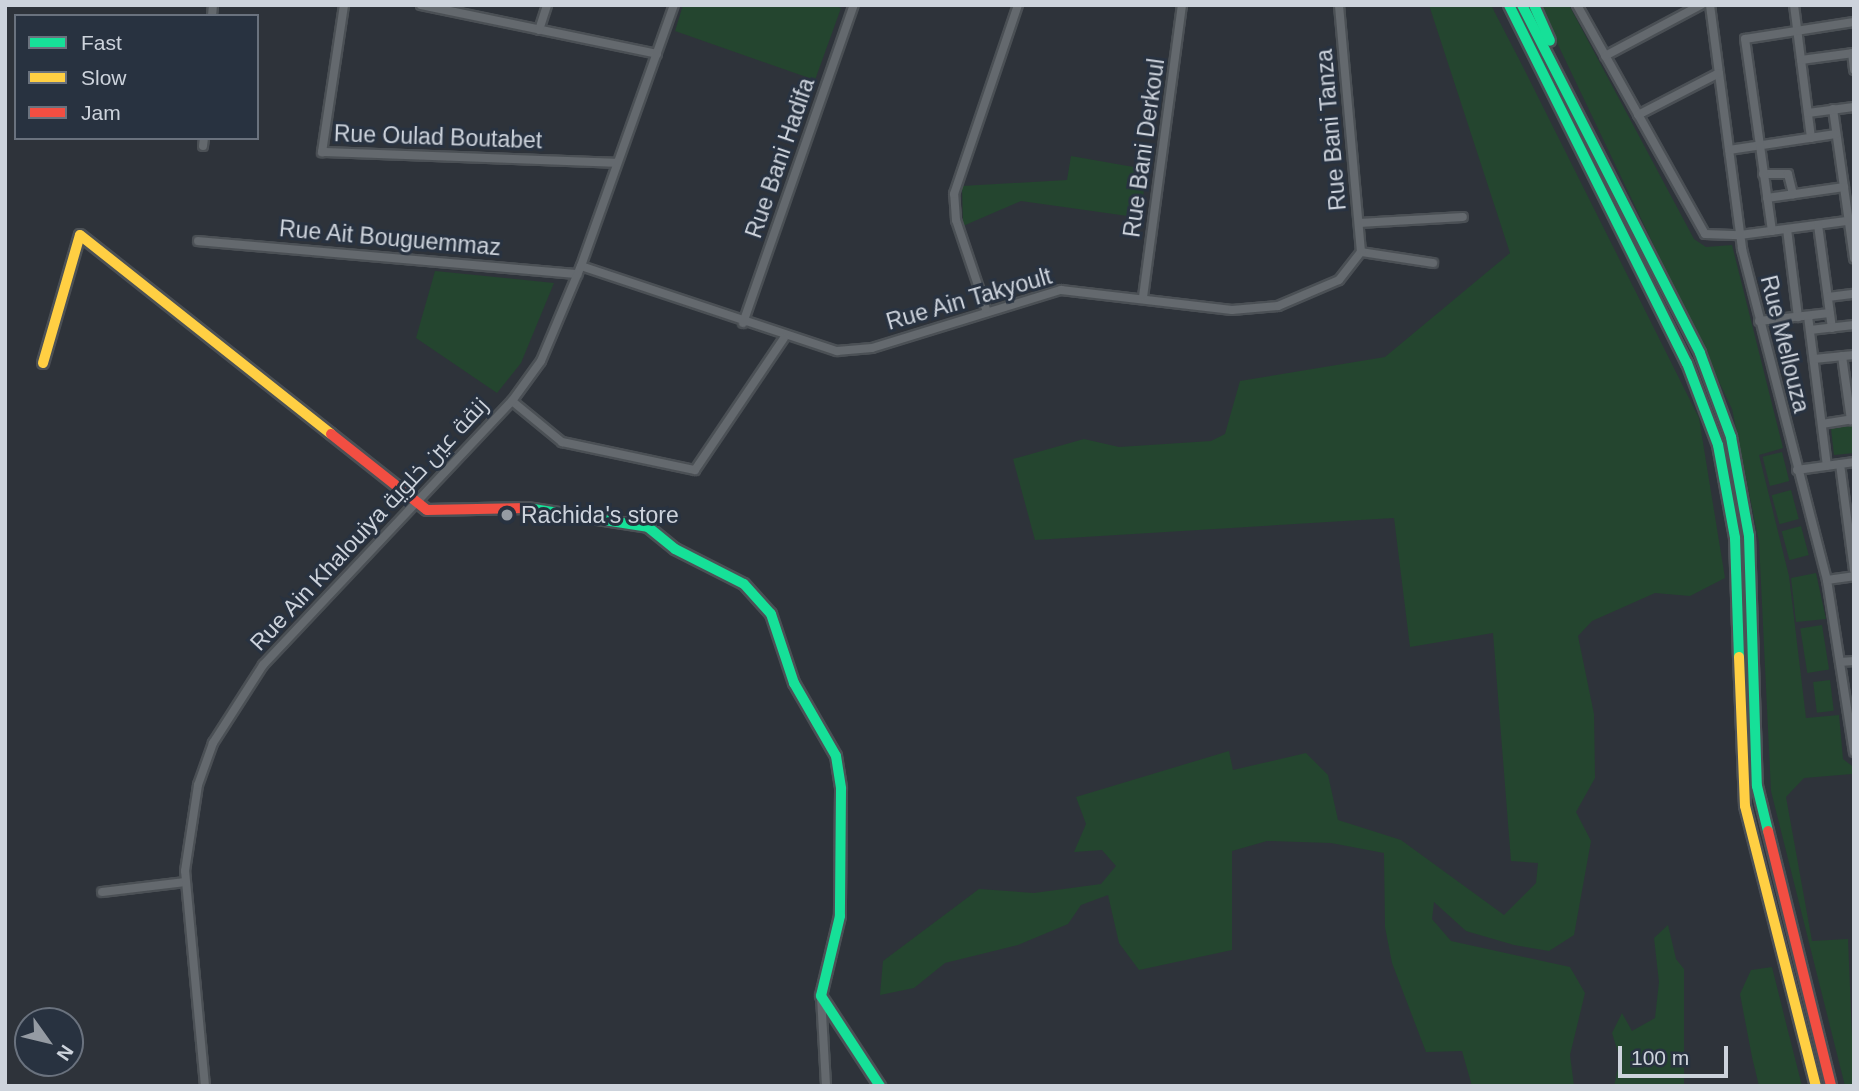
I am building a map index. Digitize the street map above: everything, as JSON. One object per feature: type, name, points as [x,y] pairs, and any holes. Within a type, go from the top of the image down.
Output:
[{"type":"main road","points":[[1509,5],[1687,363],[1718,445],[1735,538],[1745,806],[1815,1086]]},
{"type":"main road","points":[[1522,5],[1700,353],[1731,437],[1748,536],[1757,786],[1831,1086]]},
{"type":"main road","points":[[1534,5],[1592,142]]},
{"type":"main road","points":[[43,363],[80,235],[418,497],[427,510],[529,508],[648,527],[675,549],[737,579],[766,606],[794,684],[835,751],[840,774],[840,916],[821,996],[880,1086]]},
{"type":"street","name":"Rue Oulad Boutabet","points":[[344,5],[322,152],[617,163]]},
{"type":"street","points":[[539,30],[547,5]]},
{"type":"street","name":"Rue Ain Khalouiya زنقة عين خلوية","points":[[205,1086],[185,882],[198,785],[239,695],[418,497],[512,401],[541,361],[580,270],[674,5]]},
{"type":"street","name":"Rue Bani Hadifa","points":[[743,323],[854,5]]},
{"type":"street","points":[[986,309],[956,220],[954,194],[1018,5]]},
{"type":"street","name":"Rue Bani Derkoul","points":[[1143,296],[1182,5]]},
{"type":"street","name":"Rue Bani Tanza","points":[[1339,5],[1361,251]]},
{"type":"street","points":[[1577,5],[1703,232],[1711,237],[1740,235],[1851,220]]},
{"type":"street","points":[[1605,56],[1701,5]]},
{"type":"street","name":"Rue Mellouza","points":[[1710,5],[1740,235],[1759,321],[1827,580],[1854,752]]},
{"type":"street","points":[[1794,5],[1811,138]]},
{"type":"street","points":[[426,6],[657,54]]},
{"type":"street","points":[[1772,231],[1745,39],[1854,22]]},
{"type":"street","points":[[1801,60],[1853,53],[1854,70]]},
{"type":"street","points":[[1638,115],[1719,73]]},
{"type":"street","points":[[1808,113],[1854,107]]},
{"type":"street","points":[[1833,109],[1851,220],[1853,254]]},
{"type":"street","points":[[1729,150],[1836,134]]},
{"type":"street","points":[[1763,174],[1788,174],[1793,194]]},
{"type":"street","points":[[1767,198],[1844,187]]},
{"type":"street","points":[[1359,223],[1463,217]]},
{"type":"street","points":[[1818,225],[1832,328]]},
{"type":"street","points":[[1787,229],[1803,316],[1810,330],[1827,466]]},
{"type":"street","name":"Rue Ait Bouguemmaz","points":[[198,241],[580,270]]},
{"type":"street","points":[[1361,251],[1433,263]]},
{"type":"street","name":"Rue Ain Takyoult","points":[[580,270],[784,338],[850,352],[986,309],[1061,290],[1143,296],[1232,310],[1278,306],[1339,279],[1361,251]]},
{"type":"street","points":[[1828,297],[1854,294]]},
{"type":"street","points":[[1759,321],[1830,313]]},
{"type":"street","points":[[1810,330],[1854,325]]},
{"type":"street","points":[[512,401],[562,442],[694,470],[784,338]]},
{"type":"street","points":[[1814,359],[1854,355]]},
{"type":"street","points":[[1822,424],[1852,420],[1850,388],[1842,356]]},
{"type":"street","points":[[1797,470],[1854,462]]},
{"type":"street","points":[[1840,464],[1854,570]]},
{"type":"street","points":[[1827,580],[1854,576]]},
{"type":"street","points":[[1840,663],[1854,661]]},
{"type":"street","points":[[102,892],[185,882]]},
{"type":"street","points":[[821,996],[826,1086]]},
{"type":"green space","points":[[683,5],[833,5],[841,8],[815,80],[675,31]]},
{"type":"green space","points":[[1429,5],[1491,5],[1521,63],[1699,418],[1725,578],[1690,596],[1655,593],[1592,621],[1578,636],[1594,714],[1595,778],[1576,812],[1591,841],[1574,935],[1549,951],[1514,945],[1466,931],[1434,902],[1432,919],[1451,941],[1570,967],[1585,993],[1570,1055],[1574,1086],[1472,1086],[1462,1051],[1426,1052],[1392,963],[1385,927],[1384,853],[1331,843],[1267,841],[1232,851],[1232,950],[1139,970],[1119,943],[1108,895],[1081,905],[1068,924],[1018,945],[945,963],[914,988],[880,995],[883,961],[979,889],[1034,893],[1101,884],[1116,866],[1102,850],[1074,852],[1086,824],[1076,797],[1229,751],[1233,770],[1306,753],[1328,775],[1338,820],[1401,840],[1504,915],[1536,883],[1538,863],[1511,861],[1493,633],[1410,647],[1394,518],[1035,540],[1013,459],[1084,439],[1119,447],[1211,441],[1225,434],[1240,381],[1385,357],[1510,253]]},
{"type":"green space","points":[[1539,5],[1569,5],[1694,239],[1706,247],[1732,245],[1783,448],[1759,455],[1789,576],[1806,718],[1839,715],[1843,759],[1852,766],[1852,774],[1804,778],[1786,797],[1812,941],[1848,939],[1854,1086],[1845,1086],[1771,791],[1759,542],[1732,409]]},
{"type":"green space","points":[[1071,156],[1145,169],[1142,218],[1021,201],[963,226],[962,186],[1067,180]]},
{"type":"green space","points":[[435,271],[554,283],[521,363],[497,393],[416,338]]},
{"type":"green space","points":[[1854,425],[1854,453],[1834,455],[1831,429]]},
{"type":"green space","points":[[1782,452],[1789,481],[1770,486],[1763,457]]},
{"type":"green space","points":[[1791,490],[1799,519],[1779,524],[1772,495]]},
{"type":"green space","points":[[1801,526],[1809,555],[1789,560],[1782,531]]},
{"type":"green space","points":[[1816,573],[1826,619],[1796,622],[1791,578]]},
{"type":"green space","points":[[1822,625],[1829,669],[1807,673],[1800,628]]},
{"type":"green space","points":[[1830,680],[1834,711],[1817,713],[1813,682]]},
{"type":"green space","points":[[1668,925],[1676,959],[1684,969],[1684,1086],[1614,1086],[1620,1059],[1612,1033],[1622,1013],[1632,1031],[1655,1018],[1659,982],[1654,938]]},
{"type":"green space","points":[[1772,967],[1802,1086],[1759,1086],[1740,994],[1751,970]]},
{"type":"traffic: fast","points":[[1509,5],[1687,363],[1718,445],[1735,538],[1739,657]]},
{"type":"traffic: fast","points":[[1522,5],[1700,353],[1731,437],[1749,536],[1757,786],[1768,831]]},
{"type":"traffic: fast","points":[[1534,5],[1550,41]]},
{"type":"traffic: fast","points":[[527,508],[648,527],[675,549],[744,584],[771,614],[794,683],[836,756],[841,789],[840,916],[821,996],[880,1086]]},
{"type":"traffic: slow","points":[[43,363],[80,235],[331,434]]},
{"type":"traffic: slow","points":[[1739,657],[1745,806],[1816,1086]]},
{"type":"traffic: jam","points":[[331,434],[427,510],[527,508]]},
{"type":"traffic: jam","points":[[1768,831],[1831,1086]]},
{"type":"place","name":"Rachida's store","points":[[507,515]]}]
